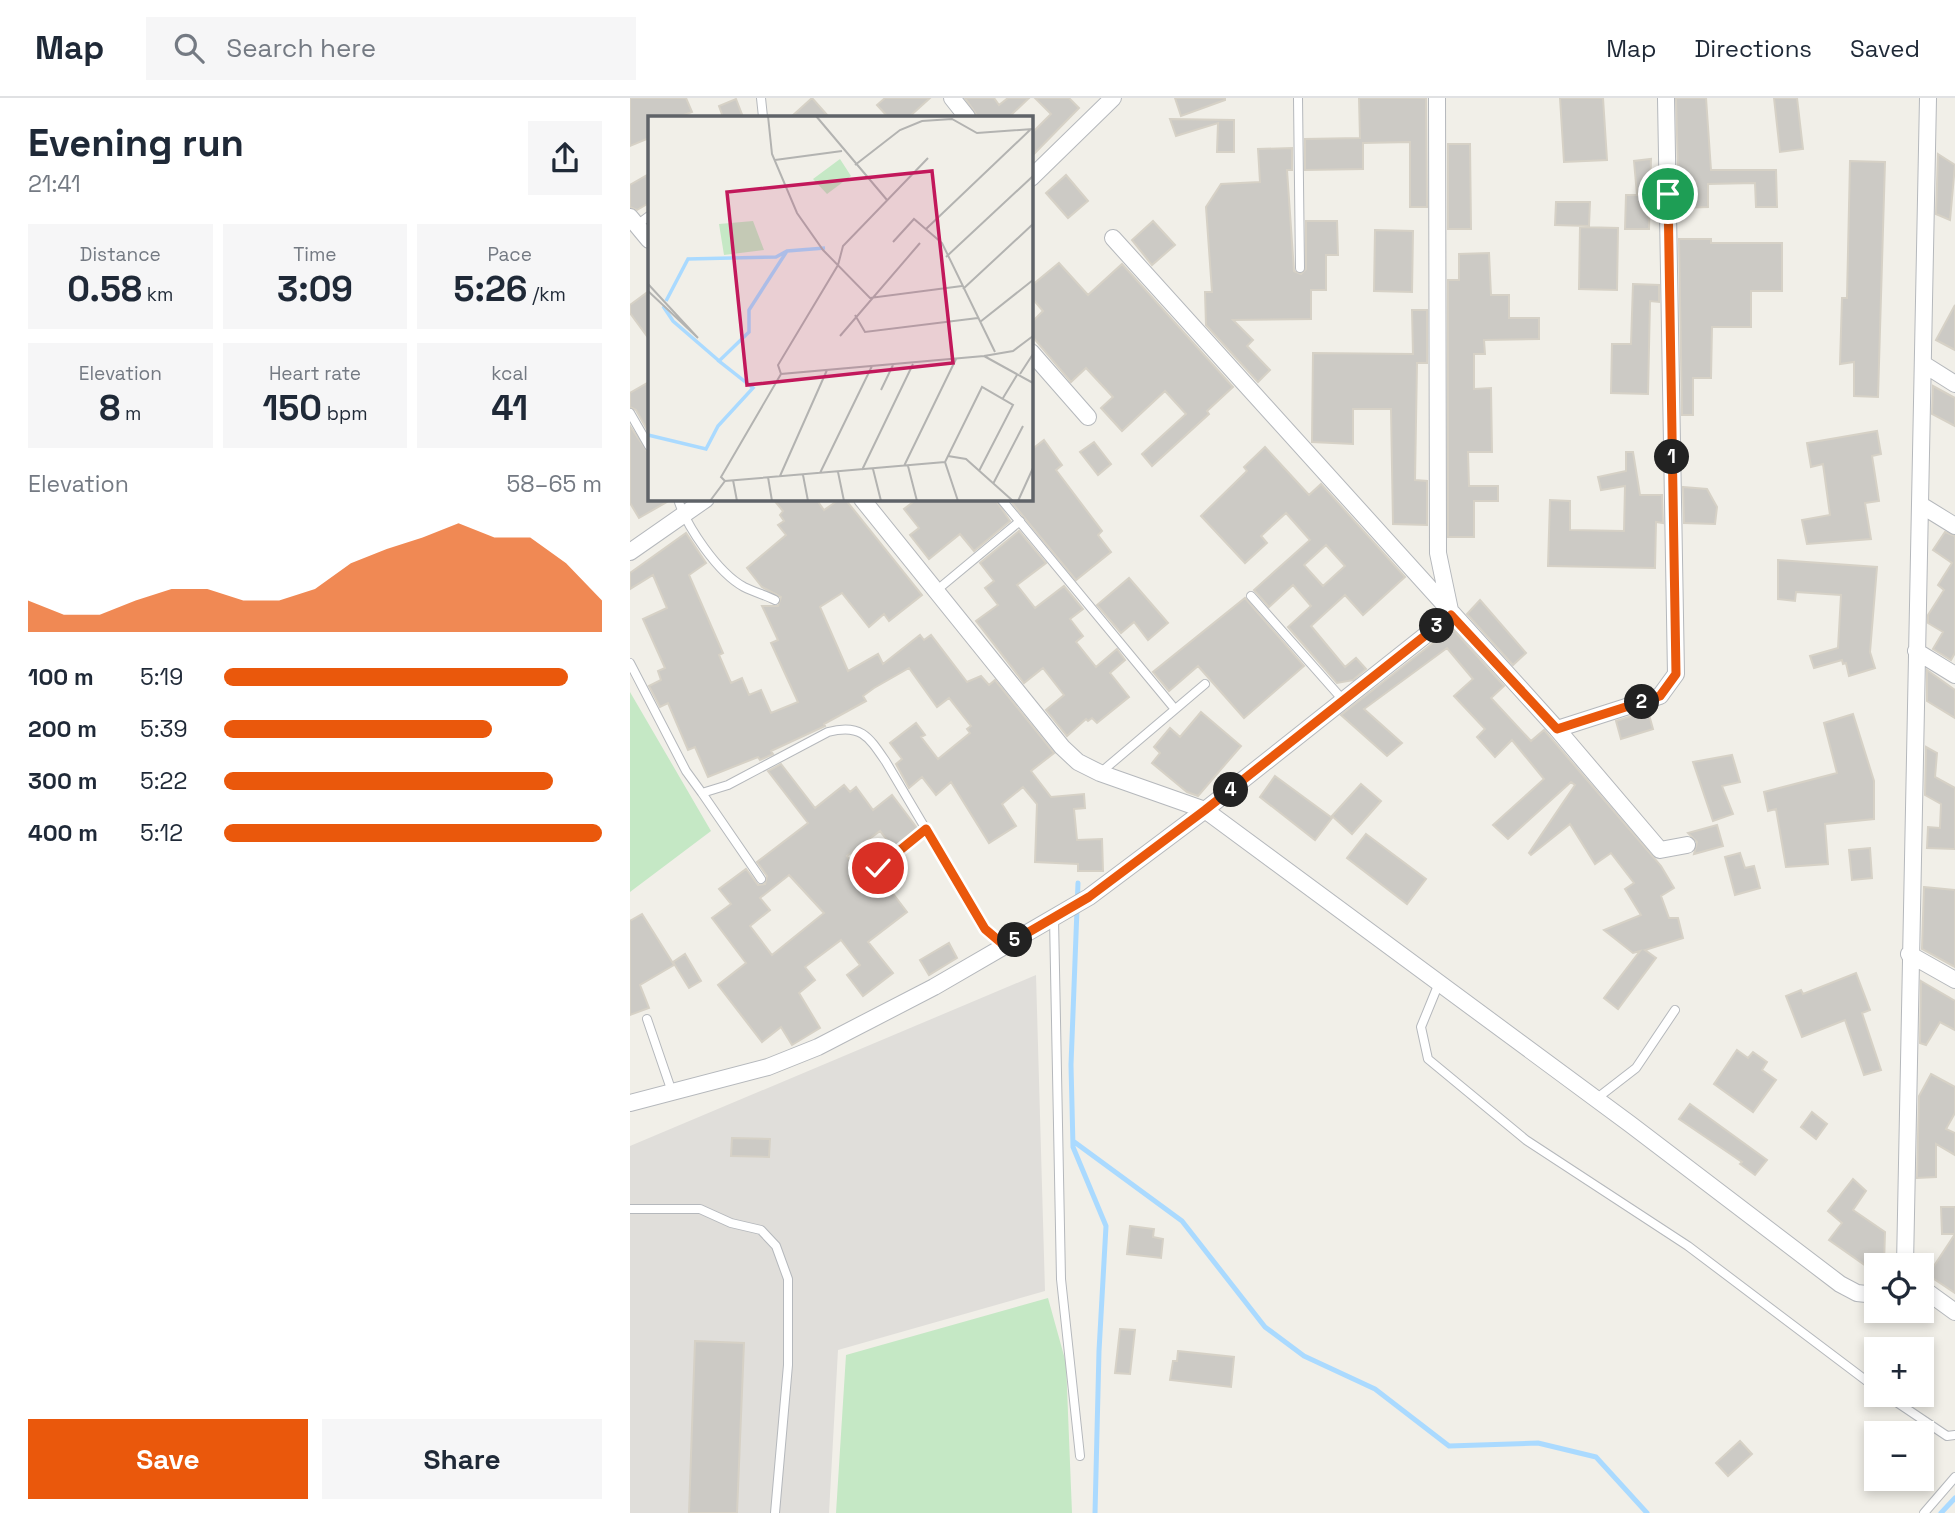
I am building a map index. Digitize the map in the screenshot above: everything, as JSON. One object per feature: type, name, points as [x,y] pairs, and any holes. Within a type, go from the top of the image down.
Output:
[{"type":"street","points":[[951,98],[966,116]]},
{"type":"street","points":[[1032,177],[1113,98]]},
{"type":"street","points":[[1437,98],[1437,552],[1451,615]]},
{"type":"street","points":[[1557,729],[1660,696],[1676,674],[1666,98]]},
{"type":"street","points":[[1905,1253],[1909,954],[1925,365],[1928,98]]},
{"type":"street","points":[[639,219],[648,238]]},
{"type":"street","points":[[1113,238],[1451,615],[1557,729],[1660,850],[1687,845]]},
{"type":"street","points":[[1032,353],[1088,416]]},
{"type":"street","points":[[1925,365],[1955,384]]},
{"type":"street","points":[[630,552],[705,500]]},
{"type":"street","points":[[867,500],[1062,747],[1078,762],[1100,773],[1205,810],[1596,1099],[1840,1284],[1864,1294]]},
{"type":"street","points":[[1921,505],[1955,526]]},
{"type":"street","points":[[630,1103],[768,1068],[818,1046],[934,988],[1089,897],[1205,810],[1451,615]]},
{"type":"street","points":[[1916,651],[1955,675]]},
{"type":"street","points":[[1909,954],[1955,981]]},
{"type":"street","points":[[1934,1297],[1955,1312]]},
{"type":"lane","points":[[761,98],[763,116]]},
{"type":"lane","points":[[1298,98],[1300,268]]},
{"type":"lane","points":[[630,413],[648,444]]},
{"type":"lane","points":[[678,500],[683,516],[725,573],[743,586],[775,600]]},
{"type":"lane","points":[[1003,500],[1174,708]]},
{"type":"lane","points":[[937,590],[1020,521]]},
{"type":"lane","points":[[1251,596],[1343,700]]},
{"type":"lane","points":[[630,663],[685,771],[761,879]]},
{"type":"lane","points":[[1100,773],[1205,684]]},
{"type":"lane","points":[[702,793],[728,785],[828,732],[845,727],[860,731],[871,740],[985,929],[1005,946]]},
{"type":"lane","points":[[878,868],[926,829]]},
{"type":"lane","points":[[1054,917],[1061,1279],[1080,1456]]},
{"type":"lane","points":[[1439,983],[1422,1027],[1428,1059],[1526,1140],[1688,1246],[1864,1379]]},
{"type":"lane","points":[[1596,1099],[1636,1068],[1675,1010]]},
{"type":"lane","points":[[648,1019],[672,1092]]},
{"type":"lane","points":[[630,1209],[700,1209],[731,1223],[761,1230],[776,1246],[788,1279],[788,1366],[775,1513]]},
{"type":"lane","points":[[1904,1407],[1947,1436],[1955,1435]]},
{"type":"lane","points":[[1924,1513],[1955,1477]]},
{"type":"shaded area","points":[[1036,975],[1045,1291],[838,1350],[829,1513],[630,1513],[630,1146]]},
{"type":"green space","points":[[630,692],[711,831],[630,892]]},
{"type":"green space","points":[[1048,1298],[1066,1363],[1072,1513],[836,1513],[846,1355]]},
{"type":"building","points":[[630,98],[686,98],[692,112],[682,116],[648,116],[648,138],[630,146]]},
{"type":"building","points":[[812,98],[828,116],[792,116]]},
{"type":"building","points":[[885,98],[930,98],[910,116],[887,116],[877,105]]},
{"type":"building","points":[[965,98],[994,98],[999,105],[1008,98],[1029,98],[1010,116],[977,116]]},
{"type":"building","points":[[1035,98],[1069,98],[1079,108],[1032,156],[1032,133],[1051,114]]},
{"type":"building","points":[[1175,98],[1225,98],[1225,100],[1181,116]]},
{"type":"building","points":[[1359,98],[1426,98],[1427,207],[1410,207],[1410,142],[1363,143],[1363,169],[1305,170],[1305,139],[1360,138]]},
{"type":"building","points":[[1560,98],[1603,98],[1607,160],[1564,162]]},
{"type":"building","points":[[1676,98],[1706,98],[1711,170],[1776,170],[1777,207],[1756,207],[1755,183],[1708,184],[1708,207],[1679,208]]},
{"type":"building","points":[[1774,98],[1797,98],[1803,149],[1780,152]]},
{"type":"building","points":[[736,99],[743,116],[723,116],[719,106]]},
{"type":"building","points":[[1170,119],[1234,120],[1234,152],[1217,152],[1218,123],[1176,136]]},
{"type":"building","points":[[1448,144],[1470,144],[1471,229],[1448,229]]},
{"type":"building","points":[[1292,148],[1292,170],[1287,170],[1294,271],[1301,274],[1306,269],[1306,221],[1337,221],[1338,255],[1326,255],[1326,290],[1311,290],[1311,319],[1233,320],[1253,340],[1247,346],[1270,370],[1258,382],[1206,325],[1205,292],[1212,292],[1206,207],[1221,184],[1260,182],[1258,149]]},
{"type":"building","points":[[1938,154],[1955,165],[1950,220],[1936,214]]},
{"type":"building","points":[[1651,159],[1649,229],[1625,229],[1626,195],[1637,195],[1634,161]]},
{"type":"building","points":[[1850,161],[1885,162],[1878,397],[1854,396],[1854,362],[1840,364],[1842,298],[1847,298]]},
{"type":"building","points":[[648,175],[648,204],[637,210],[630,207],[630,185]]},
{"type":"building","points":[[1066,175],[1088,201],[1068,218],[1046,193]]},
{"type":"building","points":[[1556,202],[1590,202],[1589,226],[1555,225]]},
{"type":"building","points":[[1153,221],[1175,245],[1152,265],[1132,240]]},
{"type":"building","points":[[1580,227],[1618,228],[1617,290],[1579,289]]},
{"type":"building","points":[[1375,230],[1413,231],[1412,292],[1374,291]]},
{"type":"building","points":[[1679,239],[1711,239],[1711,243],[1782,243],[1782,291],[1751,291],[1751,327],[1712,327],[1711,378],[1693,378],[1693,415],[1682,415]]},
{"type":"building","points":[[1489,253],[1491,295],[1509,295],[1509,318],[1539,318],[1539,339],[1484,340],[1485,354],[1474,354],[1474,389],[1491,388],[1492,452],[1468,452],[1469,486],[1498,486],[1498,501],[1474,501],[1474,537],[1448,537],[1448,280],[1459,280],[1459,254]]},
{"type":"building","points":[[1059,263],[1088,295],[1122,264],[1233,387],[1207,411],[1209,414],[1152,466],[1142,454],[1186,414],[1165,391],[1122,431],[1101,408],[1113,397],[1086,368],[1071,382],[1032,336],[1032,322],[1043,311],[1032,298],[1032,285]]},
{"type":"building","points":[[1633,284],[1659,285],[1659,302],[1650,301],[1648,394],[1611,393],[1612,344],[1631,344]]},
{"type":"building","points":[[648,292],[648,338],[630,313],[630,305]]},
{"type":"building","points":[[1955,305],[1955,350],[1936,340]]},
{"type":"building","points":[[1412,310],[1427,310],[1427,363],[1417,363],[1415,480],[1427,481],[1427,525],[1393,524],[1391,409],[1353,409],[1353,444],[1312,442],[1313,353],[1413,354]]},
{"type":"building","points":[[648,383],[648,431],[636,410],[630,407],[630,393]]},
{"type":"building","points":[[1933,386],[1955,398],[1955,426],[1932,414]]},
{"type":"building","points":[[630,426],[648,453],[648,500],[670,500],[639,518],[630,503]]},
{"type":"building","points":[[1877,431],[1881,454],[1872,456],[1879,501],[1865,503],[1871,539],[1807,544],[1802,520],[1830,515],[1823,464],[1811,467],[1807,443]]},
{"type":"building","points":[[1044,440],[1062,465],[1056,470],[1102,531],[1098,535],[1111,552],[1076,580],[1010,500],[1032,500],[1032,449]]},
{"type":"building","points":[[1094,442],[1111,464],[1098,475],[1080,452]]},
{"type":"building","points":[[1265,447],[1309,495],[1321,484],[1405,577],[1363,615],[1345,595],[1311,626],[1345,667],[1356,658],[1366,669],[1353,680],[1337,683],[1288,627],[1311,606],[1293,585],[1269,607],[1254,590],[1310,540],[1286,513],[1261,536],[1267,543],[1245,563],[1201,516],[1247,471],[1244,467]],"holes":[[[1326,545],[1345,566],[1323,586],[1304,565]]]},
{"type":"building","points":[[1626,452],[1633,452],[1640,495],[1662,495],[1663,523],[1656,522],[1655,568],[1548,566],[1550,500],[1570,501],[1570,530],[1624,531],[1625,486],[1601,490],[1598,477],[1626,471]]},
{"type":"building","points":[[1683,487],[1707,489],[1717,507],[1715,524],[1684,523]]},
{"type":"building","points":[[774,500],[817,500],[824,510],[839,500],[846,500],[922,595],[889,621],[884,614],[869,627],[842,593],[820,607],[848,671],[878,654],[883,664],[920,635],[924,640],[931,635],[967,682],[981,676],[989,685],[995,680],[1054,753],[1031,771],[1051,797],[1084,794],[1085,808],[1074,809],[1077,840],[1102,839],[1103,871],[1078,871],[1078,864],[1035,862],[1037,804],[1023,787],[1002,804],[1016,826],[989,843],[951,782],[936,795],[922,777],[909,788],[896,764],[902,759],[890,743],[916,723],[925,735],[921,737],[938,759],[970,733],[967,729],[971,726],[949,698],[937,707],[909,668],[874,688],[863,696],[866,701],[824,724],[825,726],[771,751],[773,754],[760,760],[758,757],[708,777],[695,747],[688,750],[668,703],[660,707],[649,686],[661,680],[658,671],[665,668],[643,619],[667,608],[653,575],[630,589],[630,573],[686,533],[706,563],[689,575],[723,653],[719,655],[731,683],[742,678],[749,695],[761,690],[771,713],[798,702],[771,643],[778,640],[762,606],[778,606],[781,597],[762,587],[747,568],[786,535],[778,525],[784,521],[780,515],[783,511]]},
{"type":"building","points":[[916,500],[996,500],[1010,521],[974,551],[960,534],[929,559],[910,535],[919,528],[904,509]]},
{"type":"building","points":[[1019,531],[1046,563],[1017,585],[1035,608],[1064,586],[1083,609],[1070,619],[1083,636],[1076,642],[1096,667],[1117,649],[1125,660],[1110,673],[1129,697],[1097,723],[1092,718],[1088,721],[1086,719],[1067,736],[1046,710],[1064,695],[1043,668],[1024,683],[976,621],[998,605],[985,588],[994,581],[980,563]]},
{"type":"building","points":[[1945,532],[1955,536],[1955,653],[1951,660],[1933,649],[1943,632],[1928,623],[1928,615],[1944,590],[1938,585],[1952,563],[1933,550]]},
{"type":"building","points":[[1778,560],[1877,567],[1870,652],[1875,668],[1849,676],[1846,663],[1843,664],[1842,660],[1814,668],[1810,656],[1838,648],[1841,595],[1796,592],[1795,601],[1778,599]]},
{"type":"building","points":[[1129,578],[1168,623],[1148,640],[1134,622],[1121,633],[1097,605]]},
{"type":"building","points":[[1245,598],[1304,666],[1244,718],[1198,666],[1169,691],[1153,672]]},
{"type":"building","points":[[1480,600],[1526,653],[1513,665],[1467,614]]},
{"type":"building","points":[[1452,628],[1504,686],[1491,698],[1531,741],[1544,730],[1661,866],[1674,888],[1661,896],[1669,918],[1678,918],[1683,938],[1645,950],[1656,958],[1618,1009],[1604,998],[1640,951],[1633,953],[1604,930],[1641,915],[1625,889],[1634,883],[1611,853],[1595,864],[1570,824],[1531,855],[1529,853],[1575,785],[1571,782],[1508,839],[1493,825],[1544,779],[1512,740],[1495,757],[1477,737],[1485,729],[1454,696],[1473,679],[1447,648],[1364,709],[1402,743],[1387,756],[1341,715]]},
{"type":"building","points":[[1927,670],[1955,690],[1955,718],[1927,701]]},
{"type":"building","points":[[1648,711],[1653,729],[1621,739],[1616,721]]},
{"type":"building","points":[[1201,712],[1241,746],[1198,796],[1187,792],[1152,763],[1160,753],[1154,747],[1170,728],[1180,737]]},
{"type":"building","points":[[1853,714],[1874,781],[1874,819],[1825,824],[1828,864],[1786,867],[1776,809],[1768,811],[1764,792],[1837,773],[1824,723]]},
{"type":"building","points":[[1926,747],[1937,753],[1935,777],[1955,788],[1955,849],[1927,848],[1928,827],[1940,828],[1941,804],[1925,795]]},
{"type":"building","points":[[1732,755],[1740,782],[1722,786],[1733,814],[1713,821],[1693,762]]},
{"type":"building","points":[[781,764],[815,808],[844,785],[850,792],[856,787],[873,810],[892,795],[917,828],[893,848],[880,831],[847,856],[866,882],[878,874],[907,912],[868,942],[893,973],[863,996],[847,975],[860,965],[841,940],[805,967],[815,980],[799,993],[820,1028],[792,1045],[781,1027],[762,1042],[718,985],[746,963],[712,918],[731,904],[719,889],[746,869],[758,885],[765,884],[767,876],[757,862],[808,823],[768,771]],"holes":[[[789,875],[824,913],[772,955],[750,926],[770,910],[760,898]]]},
{"type":"building","points":[[1275,776],[1332,818],[1315,840],[1260,797]]},
{"type":"building","points":[[1361,784],[1381,801],[1352,834],[1332,816]]},
{"type":"building","points":[[1717,825],[1723,846],[1694,854],[1697,842],[1688,833]]},
{"type":"building","points":[[1366,834],[1426,879],[1407,904],[1347,858]]},
{"type":"building","points":[[1870,848],[1872,878],[1852,880],[1849,850]]},
{"type":"building","points":[[1740,853],[1745,868],[1754,866],[1760,888],[1735,895],[1725,857]]},
{"type":"building","points":[[1924,887],[1955,890],[1955,967],[1922,949]]},
{"type":"building","points":[[642,914],[674,965],[640,985],[649,1008],[630,1015],[630,921]]},
{"type":"building","points":[[949,943],[957,958],[929,975],[920,960]]},
{"type":"building","points":[[685,954],[701,981],[689,988],[673,962]]},
{"type":"building","points":[[1856,973],[1870,1010],[1862,1013],[1881,1070],[1864,1075],[1845,1020],[1802,1037],[1786,996],[1801,990],[1803,994]]},
{"type":"building","points":[[1921,981],[1955,1001],[1955,1030],[1940,1022],[1926,1045],[1920,1043]]},
{"type":"building","points":[[1737,1050],[1748,1058],[1753,1052],[1767,1062],[1762,1070],[1776,1080],[1753,1112],[1714,1084]]},
{"type":"building","points":[[1931,1074],[1955,1087],[1955,1113],[1946,1129],[1955,1133],[1955,1155],[1936,1144],[1936,1177],[1917,1178],[1919,1096]]},
{"type":"building","points":[[1690,1104],[1767,1160],[1755,1175],[1740,1164],[1742,1162],[1679,1119]]},
{"type":"building","points":[[1812,1112],[1827,1124],[1816,1139],[1801,1127]]},
{"type":"building","points":[[732,1138],[770,1139],[769,1157],[731,1156]]},
{"type":"building","points":[[1853,1179],[1866,1191],[1853,1210],[1885,1232],[1884,1253],[1864,1253],[1864,1265],[1829,1240],[1842,1223],[1828,1211]]},
{"type":"building","points":[[1941,1207],[1955,1207],[1955,1234],[1942,1234]]},
{"type":"building","points":[[1130,1226],[1154,1229],[1153,1237],[1163,1239],[1161,1258],[1127,1254]]},
{"type":"building","points":[[1955,1234],[1955,1293],[1934,1279],[1934,1266]]},
{"type":"building","points":[[1120,1329],[1135,1330],[1130,1374],[1115,1373]]},
{"type":"building","points":[[695,1341],[744,1343],[737,1513],[689,1513]]},
{"type":"building","points":[[1178,1351],[1234,1357],[1231,1387],[1170,1380],[1173,1361],[1177,1361]]},
{"type":"building","points":[[1740,1441],[1752,1454],[1728,1476],[1716,1463]]},
{"type":"waterway","points":[[1078,883],[1071,1065],[1073,1147],[1106,1226],[1099,1351],[1095,1513]]},
{"type":"waterway","points":[[1073,1141],[1182,1221],[1265,1327],[1304,1356],[1375,1389],[1449,1446],[1538,1443],[1596,1457],[1647,1513]]},
{"type":"waterway","points":[[1941,1513],[1955,1498]]},
{"type":"route","points":[[878,868],[926,829],[985,929],[1005,946],[1089,897],[1205,810],[1451,615],[1557,729],[1660,696],[1676,674],[1668,194]]}]
